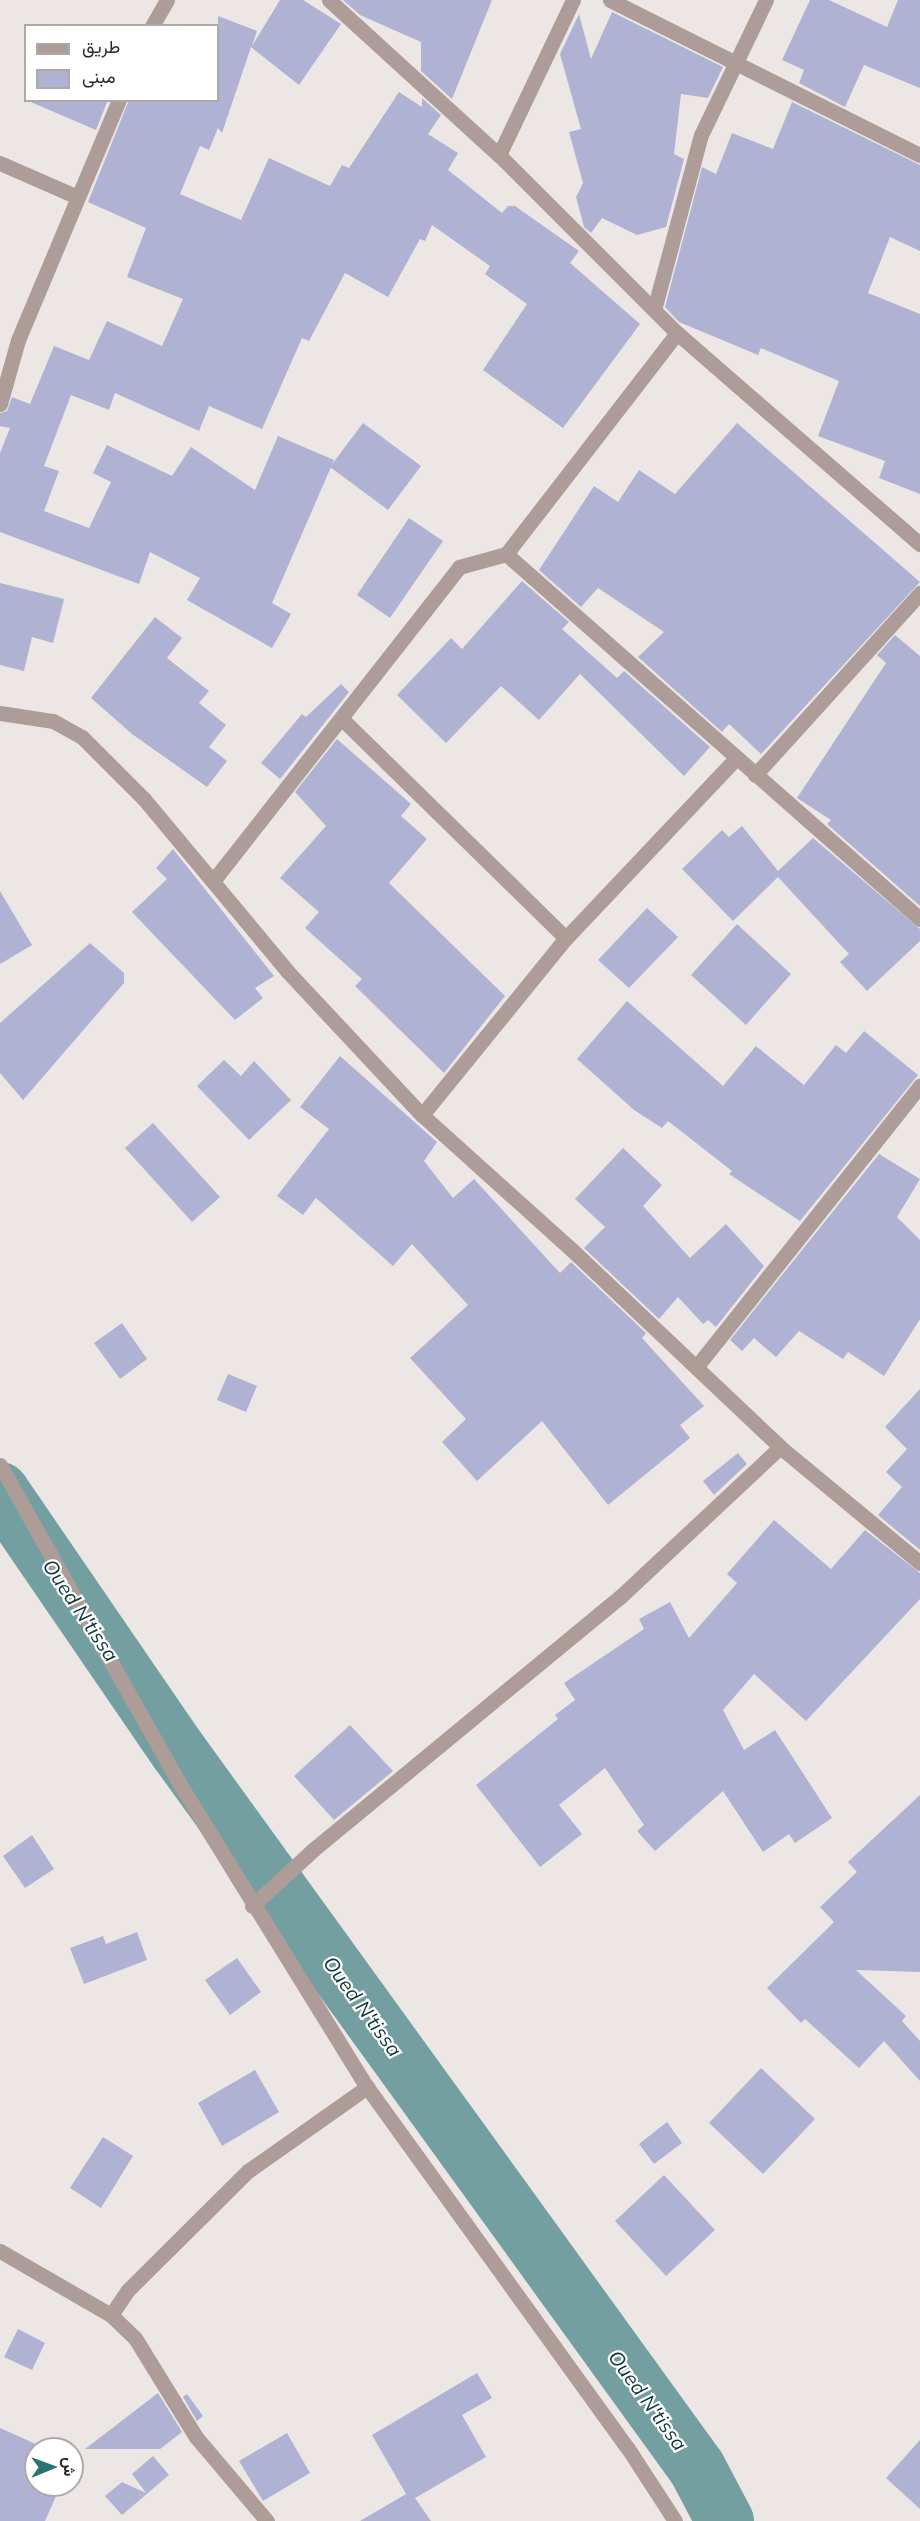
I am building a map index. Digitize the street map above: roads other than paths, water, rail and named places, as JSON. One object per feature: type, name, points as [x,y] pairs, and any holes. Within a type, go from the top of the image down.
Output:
[{"type":"street","points":[[153,24],[167,0]]},
{"type":"street","points":[[329,0],[344,6],[499,155],[677,333],[920,544]]},
{"type":"street","points":[[499,155],[573,0]]},
{"type":"street","points":[[610,0],[737,60],[920,154]]},
{"type":"street","points":[[654,310],[701,135],[765,0]]},
{"type":"street","points":[[0,404],[18,340],[119,102]]},
{"type":"street","points":[[0,163],[78,197]]},
{"type":"street","points":[[213,881],[459,567],[506,554],[677,333]]},
{"type":"street","points":[[506,554],[920,919]]},
{"type":"street","points":[[755,775],[920,593]]},
{"type":"street","points":[[0,713],[53,721],[82,737],[144,799],[288,972],[422,1115],[697,1366],[780,1447],[920,1563]]},
{"type":"street","points":[[342,719],[566,938]]},
{"type":"street","points":[[422,1115],[566,938],[715,786],[736,758]]},
{"type":"street","points":[[697,1366],[920,1086]]},
{"type":"street","points":[[252,1906],[314,1849],[621,1596],[780,1447]]},
{"type":"street","points":[[0,1465],[252,1906],[367,2088],[627,2447],[675,2521]]},
{"type":"street","points":[[111,2315],[128,2290],[248,2170],[367,2088]]},
{"type":"street","points":[[0,2251],[111,2315],[135,2338],[196,2437],[267,2521]]},
{"type":"waterway","name":"Oued N'tissa","points":[[0,1491],[179,1752],[697,2468],[725,2521]]}]
